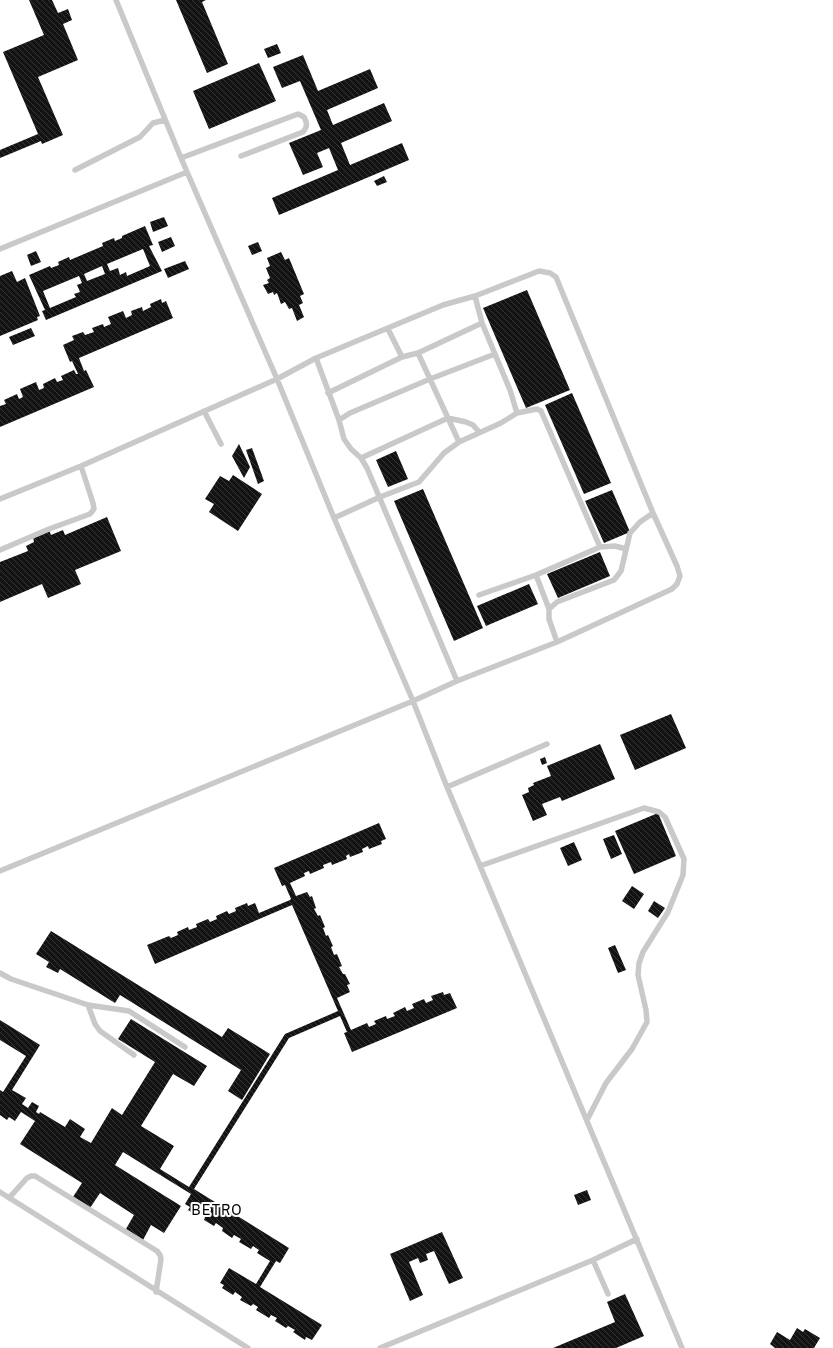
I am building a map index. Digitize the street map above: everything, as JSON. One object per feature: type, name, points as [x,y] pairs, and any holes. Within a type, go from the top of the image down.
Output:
[{"type":"lane","points":[[116,0],[181,158],[277,379],[334,518],[413,701],[446,787],[682,1348]]},
{"type":"lane","points":[[181,158],[298,114],[304,117],[307,124],[306,129],[303,132],[241,156]]},
{"type":"lane","points":[[76,170],[140,138],[153,123],[165,120]]},
{"type":"lane","points":[[0,249],[187,172]]},
{"type":"lane","points":[[0,499],[80,466],[277,379],[316,358],[443,305],[475,296],[539,271],[550,273],[556,278],[680,576],[677,584],[672,589],[557,642],[457,681],[413,701],[0,871]]},
{"type":"lane","points":[[475,296],[482,324],[517,413]]},
{"type":"lane","points":[[328,393],[402,357],[418,353],[482,324]]},
{"type":"lane","points":[[388,329],[402,357]]},
{"type":"lane","points":[[418,353],[459,442]]},
{"type":"lane","points":[[339,420],[350,413],[430,379],[495,354]]},
{"type":"lane","points":[[316,358],[339,420],[344,439],[351,449],[361,458],[367,468],[457,681]]},
{"type":"lane","points":[[334,518],[380,497],[419,482],[444,453],[459,442],[517,413],[537,409],[541,411],[600,546]]},
{"type":"lane","points":[[204,411],[221,444]]},
{"type":"lane","points":[[361,458],[448,418],[473,425],[479,432]]},
{"type":"lane","points":[[0,550],[49,529],[90,514],[94,509],[93,503],[80,466]]},
{"type":"lane","points":[[549,609],[557,602],[614,580],[621,571],[630,534],[640,522],[653,513]]},
{"type":"lane","points":[[479,595],[536,575],[600,546],[614,546],[626,549]]},
{"type":"lane","points":[[536,575],[549,609],[548,619],[557,642]]},
{"type":"lane","points":[[446,787],[547,744]]},
{"type":"lane","points":[[480,866],[644,808],[659,812],[665,817],[684,859],[683,875],[668,912],[643,952],[639,963],[638,975],[646,1010],[647,1022],[632,1049],[606,1083],[587,1120]]},
{"type":"lane","points":[[0,973],[11,979],[88,1005],[129,1011],[184,1047]]},
{"type":"lane","points":[[88,1005],[95,1024],[100,1031],[134,1055]]},
{"type":"lane","points":[[9,1198],[27,1178],[35,1176],[157,1251],[161,1259],[156,1292]]},
{"type":"lane","points":[[0,1192],[156,1292],[248,1348]]},
{"type":"lane","points":[[380,1348],[593,1260],[637,1239]]},
{"type":"lane","points":[[593,1260],[608,1294]]},
{"type":"building","points":[[29,0],[52,0],[58,13],[68,9],[72,20],[63,24],[78,60],[38,77],[63,135],[42,144],[41,141],[0,158],[0,150],[38,134],[3,52],[44,35]]},
{"type":"building","points":[[176,0],[206,0],[202,2],[228,64],[207,73]]},
{"type":"building","points":[[277,44],[281,53],[268,58],[264,49]]},
{"type":"building","points":[[303,55],[318,91],[370,69],[378,88],[327,110],[333,125],[384,103],[392,121],[341,143],[350,165],[402,143],[409,160],[279,215],[272,198],[338,170],[329,148],[317,153],[323,167],[303,175],[289,143],[321,130],[300,81],[282,88],[273,67]]},
{"type":"building","points":[[259,63],[276,101],[209,129],[193,91]]},
{"type":"building","points":[[384,176],[387,182],[377,186],[374,181]]},
{"type":"building","points":[[164,217],[168,226],[153,232],[150,222]]},
{"type":"building","points":[[145,226],[153,245],[149,246],[162,271],[46,320],[42,311],[45,310],[29,275],[50,266],[51,268],[59,265],[58,262],[69,257],[70,260],[103,246],[102,243],[114,238],[115,241],[122,238],[122,236]],"holes":[[[143,249],[150,266],[127,276],[126,272],[120,275],[118,268],[110,271],[107,264]],[[102,266],[105,274],[87,281],[84,274]],[[79,276],[82,283],[77,285],[80,292],[74,294],[76,297],[50,308],[43,291]]]},
{"type":"building","points":[[171,237],[175,246],[162,252],[158,242]]},
{"type":"building","points":[[258,242],[262,251],[252,255],[248,246]]},
{"type":"building","points":[[36,251],[41,262],[31,266],[27,255]]},
{"type":"building","points":[[281,252],[285,260],[289,258],[304,294],[300,296],[303,303],[299,305],[304,317],[297,321],[292,308],[289,309],[285,302],[281,304],[277,293],[274,295],[273,292],[268,294],[263,285],[269,283],[267,280],[270,278],[266,268],[270,266],[267,258]]},
{"type":"building","points":[[185,261],[189,269],[168,278],[164,269]]},
{"type":"building","points":[[12,271],[17,282],[25,278],[40,316],[37,317],[38,320],[0,336],[0,276]]},
{"type":"building","points":[[527,290],[570,390],[526,408],[483,308]]},
{"type":"building","points":[[161,299],[162,303],[166,301],[173,318],[79,358],[84,371],[86,370],[94,387],[0,427],[0,406],[6,404],[4,400],[17,394],[19,399],[23,397],[20,389],[36,382],[39,390],[44,388],[43,384],[55,378],[57,382],[63,380],[61,376],[74,370],[76,374],[78,374],[72,361],[70,362],[63,345],[74,340],[72,336],[83,332],[85,335],[94,332],[92,328],[103,324],[104,327],[111,324],[108,317],[123,311],[126,318],[132,315],[131,311],[142,307],[143,311],[151,307],[150,304]]},
{"type":"building","points":[[31,328],[35,336],[13,345],[9,337]]},
{"type":"building","points":[[572,393],[611,483],[584,494],[545,405]]},
{"type":"building","points":[[239,444],[250,467],[244,478],[232,456]]},
{"type":"building","points":[[252,448],[264,481],[258,484],[246,450]]},
{"type":"building","points":[[396,451],[408,479],[388,487],[376,460]]},
{"type":"building","points":[[233,475],[262,494],[238,531],[209,512],[214,504],[205,499],[220,476],[229,481]]},
{"type":"building","points":[[423,489],[483,628],[454,641],[394,501]]},
{"type":"building","points":[[612,490],[630,532],[604,543],[585,501]]},
{"type":"building","points":[[107,517],[121,551],[75,570],[81,584],[48,598],[42,584],[0,602],[0,562],[28,551],[26,546],[34,542],[33,537],[49,530],[51,535],[63,530],[65,535]]},
{"type":"building","points":[[600,552],[610,576],[558,598],[547,574]]},
{"type":"building","points":[[529,584],[538,604],[486,626],[477,606]]},
{"type":"building","points":[[671,714],[686,748],[635,770],[620,735]]},
{"type":"building","points":[[600,744],[615,779],[562,801],[560,797],[542,804],[547,815],[533,821],[522,795],[529,792],[528,788],[534,785],[533,783],[551,776],[547,766]]},
{"type":"building","points":[[545,757],[547,763],[542,765],[540,759]]},
{"type":"building","points":[[658,813],[676,856],[634,874],[615,831]]},
{"type":"building","points":[[379,823],[386,839],[381,841],[382,844],[369,849],[368,846],[362,849],[363,852],[350,857],[349,854],[346,856],[347,859],[332,865],[331,862],[323,865],[324,868],[310,874],[309,871],[304,873],[305,876],[290,883],[296,896],[307,892],[310,897],[312,896],[316,908],[314,909],[318,916],[320,915],[325,927],[323,928],[326,936],[328,935],[333,946],[331,947],[334,955],[337,954],[342,966],[339,967],[343,974],[345,974],[350,984],[347,985],[350,992],[337,998],[351,1030],[367,1023],[369,1027],[376,1024],[374,1021],[386,1016],[387,1019],[395,1016],[393,1013],[405,1007],[407,1011],[414,1008],[412,1004],[424,999],[426,1003],[433,1000],[431,996],[443,992],[444,995],[450,993],[457,1008],[352,1052],[344,1033],[347,1032],[340,1016],[289,1038],[194,1189],[289,1248],[280,1263],[276,1261],[260,1287],[322,1325],[312,1340],[306,1337],[305,1340],[293,1332],[295,1330],[288,1326],[286,1328],[275,1321],[277,1318],[271,1315],[269,1318],[256,1310],[258,1307],[253,1304],[251,1306],[240,1300],[242,1297],[235,1292],[233,1295],[222,1288],[224,1285],[220,1283],[229,1268],[256,1284],[270,1261],[257,1253],[259,1250],[253,1246],[251,1249],[239,1242],[241,1239],[234,1235],[232,1238],[222,1231],[223,1228],[216,1223],[214,1226],[204,1220],[205,1217],[200,1213],[198,1216],[188,1210],[190,1207],[185,1204],[191,1194],[123,1152],[115,1165],[181,1206],[164,1233],[151,1225],[143,1240],[126,1229],[134,1215],[100,1193],[90,1208],[73,1197],[82,1183],[20,1144],[35,1121],[21,1112],[15,1121],[9,1117],[7,1120],[0,1115],[0,1090],[3,1092],[26,1056],[0,1040],[0,1020],[40,1045],[12,1090],[26,1098],[22,1104],[28,1108],[32,1102],[39,1106],[36,1112],[39,1114],[40,1112],[65,1127],[70,1119],[85,1129],[80,1137],[91,1143],[112,1108],[122,1115],[155,1062],[118,1039],[131,1019],[207,1066],[194,1086],[173,1074],[141,1126],[174,1146],[160,1169],[189,1187],[285,1034],[338,1011],[292,905],[155,964],[147,945],[169,936],[171,938],[178,935],[177,932],[188,927],[189,930],[197,927],[196,924],[208,919],[210,922],[217,919],[216,916],[227,911],[229,914],[236,911],[235,908],[247,903],[248,906],[255,903],[259,913],[290,900],[291,899],[285,885],[282,886],[274,868]]},
{"type":"building","points":[[614,835],[622,854],[611,859],[603,839]]},
{"type":"building","points":[[574,842],[582,860],[568,866],[560,848]]},
{"type":"building","points":[[632,886],[644,894],[634,909],[622,901]]},
{"type":"building","points":[[654,901],[665,908],[658,918],[648,911]]},
{"type":"building","points":[[51,931],[222,1037],[228,1028],[270,1054],[242,1100],[228,1091],[241,1070],[120,995],[115,1003],[60,969],[58,973],[46,967],[49,962],[36,954]]},
{"type":"building","points":[[615,945],[626,970],[618,973],[608,948]]},
{"type":"building","points":[[587,1190],[591,1200],[578,1205],[574,1195]]},
{"type":"building","points":[[442,1232],[463,1278],[449,1284],[434,1251],[426,1254],[428,1260],[420,1263],[418,1258],[409,1262],[423,1295],[410,1301],[390,1254]]},
{"type":"building","points":[[625,1294],[644,1336],[616,1348],[553,1348],[615,1322],[607,1302]]},
{"type":"building","points":[[797,1328],[803,1332],[805,1329],[820,1338],[814,1348],[775,1348],[770,1344],[777,1332],[790,1340]]},
{"type":"district","name":"BETRO","points":[[217,1210]]}]
